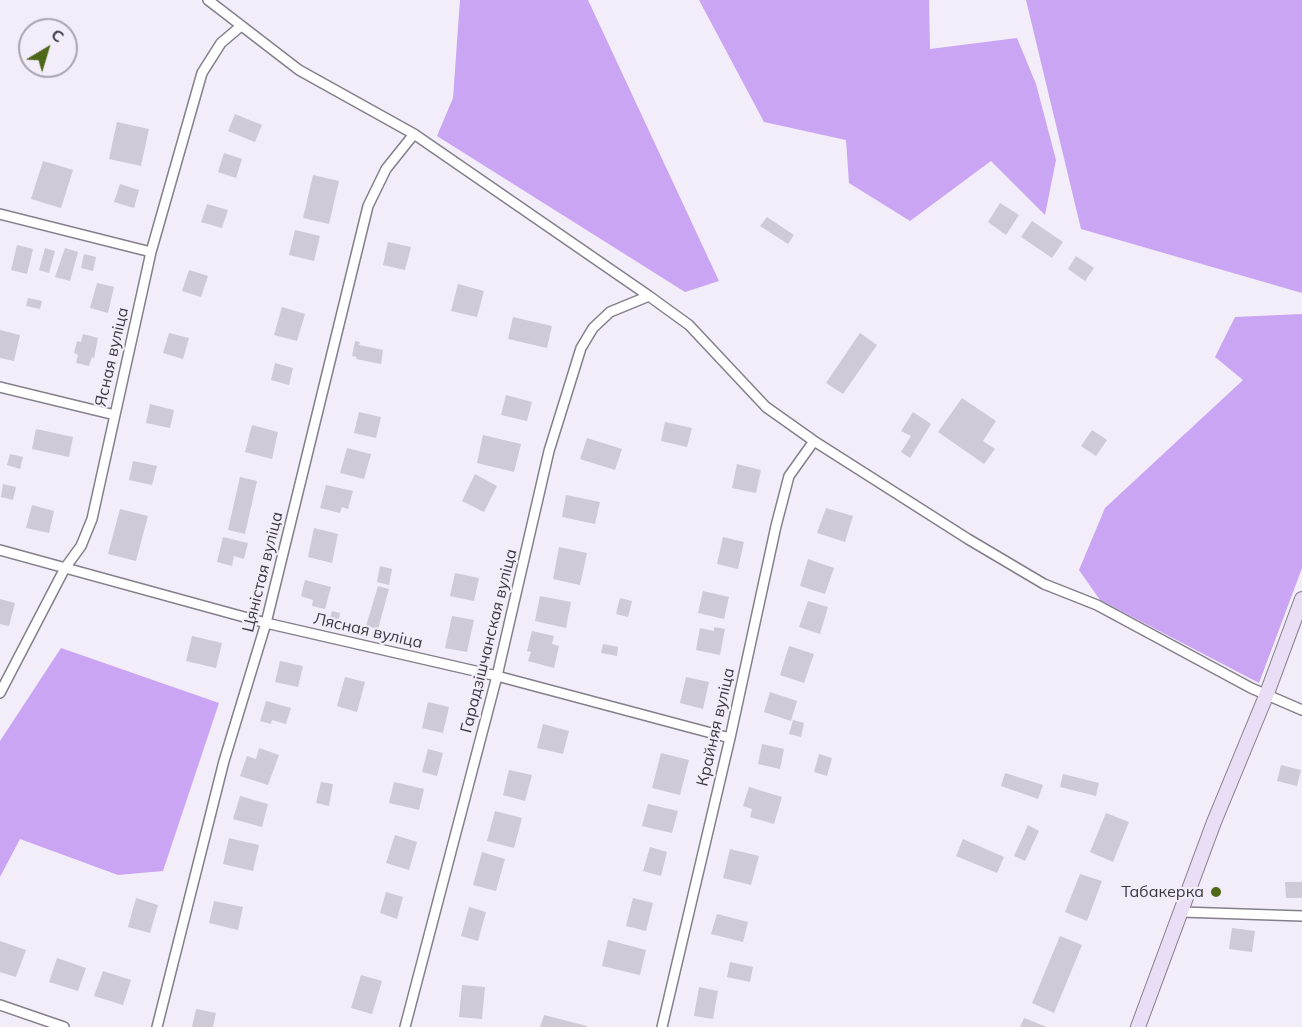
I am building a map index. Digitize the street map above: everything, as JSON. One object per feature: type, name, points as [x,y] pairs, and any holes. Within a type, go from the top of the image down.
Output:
[{"type":"main road","points":[[1138,1027],[1214,822],[1266,696],[1302,599]]},
{"type":"street","points":[[208,0],[299,70],[414,134],[689,325],[766,407],[814,441],[1044,584],[1097,605],[1266,696],[1302,710]]},
{"type":"street","name":"Ясная вуліца","points":[[0,693],[65,568],[81,546],[92,519],[151,252],[202,73],[221,43],[241,26]]},
{"type":"street","name":"Цяністая вуліца","points":[[157,1027],[224,761],[266,624],[368,207],[386,169],[414,134]]},
{"type":"street","points":[[0,214],[151,252]]},
{"type":"street","name":"Гарадзішчанская вуліца","points":[[405,1027],[497,676],[549,451],[581,348],[593,328],[610,312],[649,296]]},
{"type":"street","points":[[0,387],[115,415]]},
{"type":"street","name":"Крайняя вуліца","points":[[662,1027],[730,738],[776,526],[789,476],[814,441]]},
{"type":"street","name":"Лясная вуліца","points":[[0,550],[266,624],[497,676],[730,738]]},
{"type":"street","points":[[1182,912],[1302,916]]},
{"type":"street","points":[[0,1005],[64,1027]]},
{"type":"shaded area","points":[[460,0],[588,0],[719,281],[685,292],[437,136],[453,98]]},
{"type":"shaded area","points":[[699,0],[929,0],[930,49],[1017,38],[1036,84],[1056,160],[1045,215],[991,161],[910,221],[849,183],[846,140],[764,122]]},
{"type":"shaded area","points":[[1026,0],[1302,0],[1302,293],[1081,229]]},
{"type":"shaded area","points":[[1302,314],[1302,568],[1259,683],[1100,600],[1079,570],[1105,508],[1243,380],[1215,357],[1235,317]]},
{"type":"shaded area","points":[[61,648],[219,703],[163,871],[118,875],[20,839],[0,877],[0,741]]},
{"type":"building","points":[[235,114],[262,125],[255,142],[228,131]]},
{"type":"building","points":[[117,122],[149,129],[141,166],[109,159]]},
{"type":"building","points":[[224,153],[242,159],[236,178],[218,172]]},
{"type":"building","points":[[43,161],[73,170],[61,208],[31,199]]},
{"type":"building","points":[[313,175],[339,181],[329,224],[303,218]]},
{"type":"building","points":[[120,184],[139,190],[134,208],[114,202]]},
{"type":"building","points":[[1000,203],[1019,215],[1006,235],[988,222]]},
{"type":"building","points":[[207,204],[228,210],[222,228],[201,222]]},
{"type":"building","points":[[767,217],[794,235],[788,244],[760,226]]},
{"type":"building","points":[[1032,221],[1063,242],[1052,258],[1021,237]]},
{"type":"building","points":[[295,230],[320,236],[314,261],[289,255]]},
{"type":"building","points":[[388,242],[411,247],[405,270],[383,265]]},
{"type":"building","points":[[17,245],[33,249],[27,274],[11,270]]},
{"type":"building","points":[[45,248],[55,251],[49,273],[39,270]]},
{"type":"building","points":[[65,248],[78,252],[70,281],[55,277]]},
{"type":"building","points":[[84,254],[96,257],[93,271],[81,268]]},
{"type":"building","points":[[1076,256],[1094,268],[1085,281],[1068,269]]},
{"type":"building","points":[[189,270],[208,276],[201,297],[182,291]]},
{"type":"building","points":[[97,283],[114,287],[108,313],[90,308]]},
{"type":"building","points":[[458,284],[484,291],[477,317],[451,311]]},
{"type":"building","points":[[28,298],[42,301],[40,309],[26,306]]},
{"type":"building","points":[[282,307],[305,314],[297,341],[274,335]]},
{"type":"building","points":[[513,317],[552,326],[547,348],[508,339]]},
{"type":"building","points":[[0,330],[20,335],[14,361],[0,358]]},
{"type":"building","points":[[169,333],[189,338],[183,359],[163,353]]},
{"type":"building","points":[[860,333],[877,345],[843,394],[826,383]]},
{"type":"building","points":[[83,334],[98,338],[94,358],[92,357],[89,366],[76,363],[78,355],[74,353],[77,341],[81,342]]},
{"type":"building","points":[[355,341],[360,342],[359,345],[383,350],[381,364],[356,359],[357,357],[352,356]]},
{"type":"building","points":[[275,363],[293,368],[289,385],[271,380]]},
{"type":"building","points":[[506,395],[532,402],[527,421],[501,415]]},
{"type":"building","points":[[962,398],[996,421],[983,441],[995,449],[984,464],[938,432]]},
{"type":"building","points":[[150,404],[174,410],[170,428],[146,423]]},
{"type":"building","points":[[359,412],[381,417],[376,438],[354,433]]},
{"type":"building","points":[[913,412],[931,424],[910,458],[901,452],[911,436],[901,431]]},
{"type":"building","points":[[665,422],[692,428],[687,447],[661,441]]},
{"type":"building","points":[[252,425],[278,432],[272,459],[245,452]]},
{"type":"building","points":[[36,429],[73,437],[69,457],[32,449]]},
{"type":"building","points":[[1092,430],[1107,440],[1096,456],[1081,446]]},
{"type":"building","points":[[483,435],[521,444],[514,472],[477,463]]},
{"type":"building","points":[[587,438],[622,449],[615,470],[580,459]]},
{"type":"building","points":[[347,448],[371,454],[364,479],[340,473]]},
{"type":"building","points":[[10,454],[23,457],[20,469],[7,465]]},
{"type":"building","points":[[133,461],[157,466],[152,485],[129,480]]},
{"type":"building","points":[[737,464],[761,470],[756,493],[732,488]]},
{"type":"building","points":[[475,474],[497,486],[484,512],[462,501]]},
{"type":"building","points":[[240,477],[257,481],[245,534],[228,530]]},
{"type":"building","points":[[3,484],[16,487],[13,500],[1,497]]},
{"type":"building","points":[[326,485],[353,491],[348,509],[342,507],[340,513],[320,508]]},
{"type":"building","points":[[566,495],[600,502],[595,524],[562,517]]},
{"type":"building","points":[[32,505],[54,511],[49,533],[26,528]]},
{"type":"building","points":[[826,508],[853,516],[845,542],[817,533]]},
{"type":"building","points":[[120,509],[148,516],[136,561],[108,554]]},
{"type":"building","points":[[314,528],[338,534],[332,563],[308,557]]},
{"type":"building","points":[[223,537],[248,543],[244,559],[234,556],[232,566],[217,562]]},
{"type":"building","points":[[723,537],[744,542],[738,569],[717,564]]},
{"type":"building","points":[[559,547],[587,553],[580,585],[553,579]]},
{"type":"building","points":[[808,559],[834,568],[825,594],[800,586]]},
{"type":"building","points":[[380,566],[392,569],[389,585],[377,582]]},
{"type":"building","points":[[455,573],[479,578],[474,601],[450,596]]},
{"type":"building","points":[[305,580],[331,587],[325,609],[312,606],[313,600],[301,596]]},
{"type":"building","points":[[378,586],[389,589],[378,629],[366,626]]},
{"type":"building","points":[[703,591],[729,597],[724,619],[698,613]]},
{"type":"building","points":[[540,596],[571,602],[566,628],[535,621]]},
{"type":"building","points":[[620,598],[632,601],[628,617],[616,614]]},
{"type":"building","points":[[0,599],[15,603],[9,626],[0,624]]},
{"type":"building","points":[[808,601],[828,607],[820,634],[799,627]]},
{"type":"building","points":[[332,611],[340,613],[338,625],[329,622]]},
{"type":"building","points":[[452,616],[474,620],[467,652],[445,648]]},
{"type":"building","points":[[714,627],[725,629],[720,655],[696,650],[700,628],[714,631]]},
{"type":"building","points":[[532,631],[554,636],[552,644],[559,646],[554,668],[528,661],[531,652],[527,651]]},
{"type":"building","points":[[192,636],[222,643],[216,668],[186,661]]},
{"type":"building","points":[[603,644],[618,647],[617,656],[601,653]]},
{"type":"building","points":[[789,646],[814,654],[804,683],[780,675]]},
{"type":"building","points":[[280,661],[303,666],[298,687],[275,682]]},
{"type":"building","points":[[345,677],[365,682],[357,712],[337,706]]},
{"type":"building","points":[[686,677],[709,682],[703,709],[680,703]]},
{"type":"building","points":[[770,692],[797,701],[791,721],[764,712]]},
{"type":"building","points":[[266,701],[291,708],[286,724],[272,720],[271,724],[260,721]]},
{"type":"building","points":[[428,702],[449,707],[443,733],[422,728]]},
{"type":"building","points":[[793,720],[804,723],[801,737],[789,734]]},
{"type":"building","points":[[543,724],[569,731],[563,754],[537,748]]},
{"type":"building","points":[[762,744],[784,749],[780,769],[758,764]]},
{"type":"building","points":[[259,748],[279,755],[268,785],[240,776],[247,756],[256,759]]},
{"type":"building","points":[[428,749],[443,753],[437,776],[422,772]]},
{"type":"building","points":[[661,753],[689,760],[680,795],[652,788]]},
{"type":"building","points":[[819,754],[832,758],[827,776],[814,772]]},
{"type":"building","points":[[1281,765],[1301,770],[1297,786],[1277,781]]},
{"type":"building","points":[[509,770],[532,775],[525,801],[503,795]]},
{"type":"building","points":[[1005,773],[1043,785],[1038,799],[1001,786]]},
{"type":"building","points":[[1063,774],[1099,783],[1096,796],[1060,787]]},
{"type":"building","points":[[321,782],[333,784],[329,806],[316,803]]},
{"type":"building","points":[[394,782],[424,789],[419,810],[389,803]]},
{"type":"building","points":[[749,787],[782,797],[774,824],[750,817],[752,809],[743,806]]},
{"type":"building","points":[[240,796],[268,804],[262,827],[233,819]]},
{"type":"building","points":[[648,804],[678,811],[672,833],[642,826]]},
{"type":"building","points":[[495,811],[522,818],[514,848],[487,841]]},
{"type":"building","points":[[1106,813],[1129,822],[1113,862],[1090,852]]},
{"type":"building","points":[[1028,825],[1039,831],[1025,861],[1014,856]]},
{"type":"building","points":[[395,835],[417,842],[409,870],[386,863]]},
{"type":"building","points":[[229,838],[259,845],[253,871],[223,864]]},
{"type":"building","points":[[963,839],[1004,857],[997,873],[956,856]]},
{"type":"building","points":[[650,847],[667,852],[661,876],[643,871]]},
{"type":"building","points":[[730,849],[759,856],[751,885],[723,878]]},
{"type":"building","points":[[482,852],[505,859],[496,891],[473,885]]},
{"type":"building","points":[[1080,874],[1102,881],[1087,921],[1065,912]]},
{"type":"building","points":[[1285,882],[1302,882],[1302,898],[1286,898]]},
{"type":"building","points":[[386,892],[403,897],[397,919],[380,913]]},
{"type":"building","points":[[136,898],[158,905],[150,933],[128,927]]},
{"type":"building","points":[[633,898],[653,903],[646,931],[626,926]]},
{"type":"building","points":[[214,901],[243,907],[238,930],[209,923]]},
{"type":"building","points":[[469,907],[486,912],[478,941],[461,936]]},
{"type":"building","points":[[717,914],[748,922],[743,942],[711,934]]},
{"type":"building","points":[[1232,928],[1255,931],[1252,952],[1229,949]]},
{"type":"building","points":[[1060,936],[1082,945],[1054,1013],[1032,1003]]},
{"type":"building","points":[[608,940],[646,950],[640,975],[602,966]]},
{"type":"building","points":[[0,941],[26,950],[16,977],[0,972]]},
{"type":"building","points":[[57,958],[86,968],[78,991],[49,982]]},
{"type":"building","points":[[730,962],[753,967],[750,982],[727,977]]},
{"type":"building","points":[[103,971],[131,980],[123,1005],[94,996]]},
{"type":"building","points":[[361,975],[382,981],[372,1014],[351,1008]]},
{"type":"building","points":[[462,985],[485,987],[482,1019],[459,1017]]},
{"type":"building","points":[[699,987],[718,991],[713,1019],[694,1016]]},
{"type":"building","points":[[196,1009],[216,1013],[213,1027],[192,1027]]},
{"type":"building","points":[[544,1015],[587,1026],[587,1027],[540,1027]]},
{"type":"building","points":[[1024,1018],[1047,1027],[1020,1027]]},
{"type":"place","name":"Табакерка","points":[[1216,892]]}]
